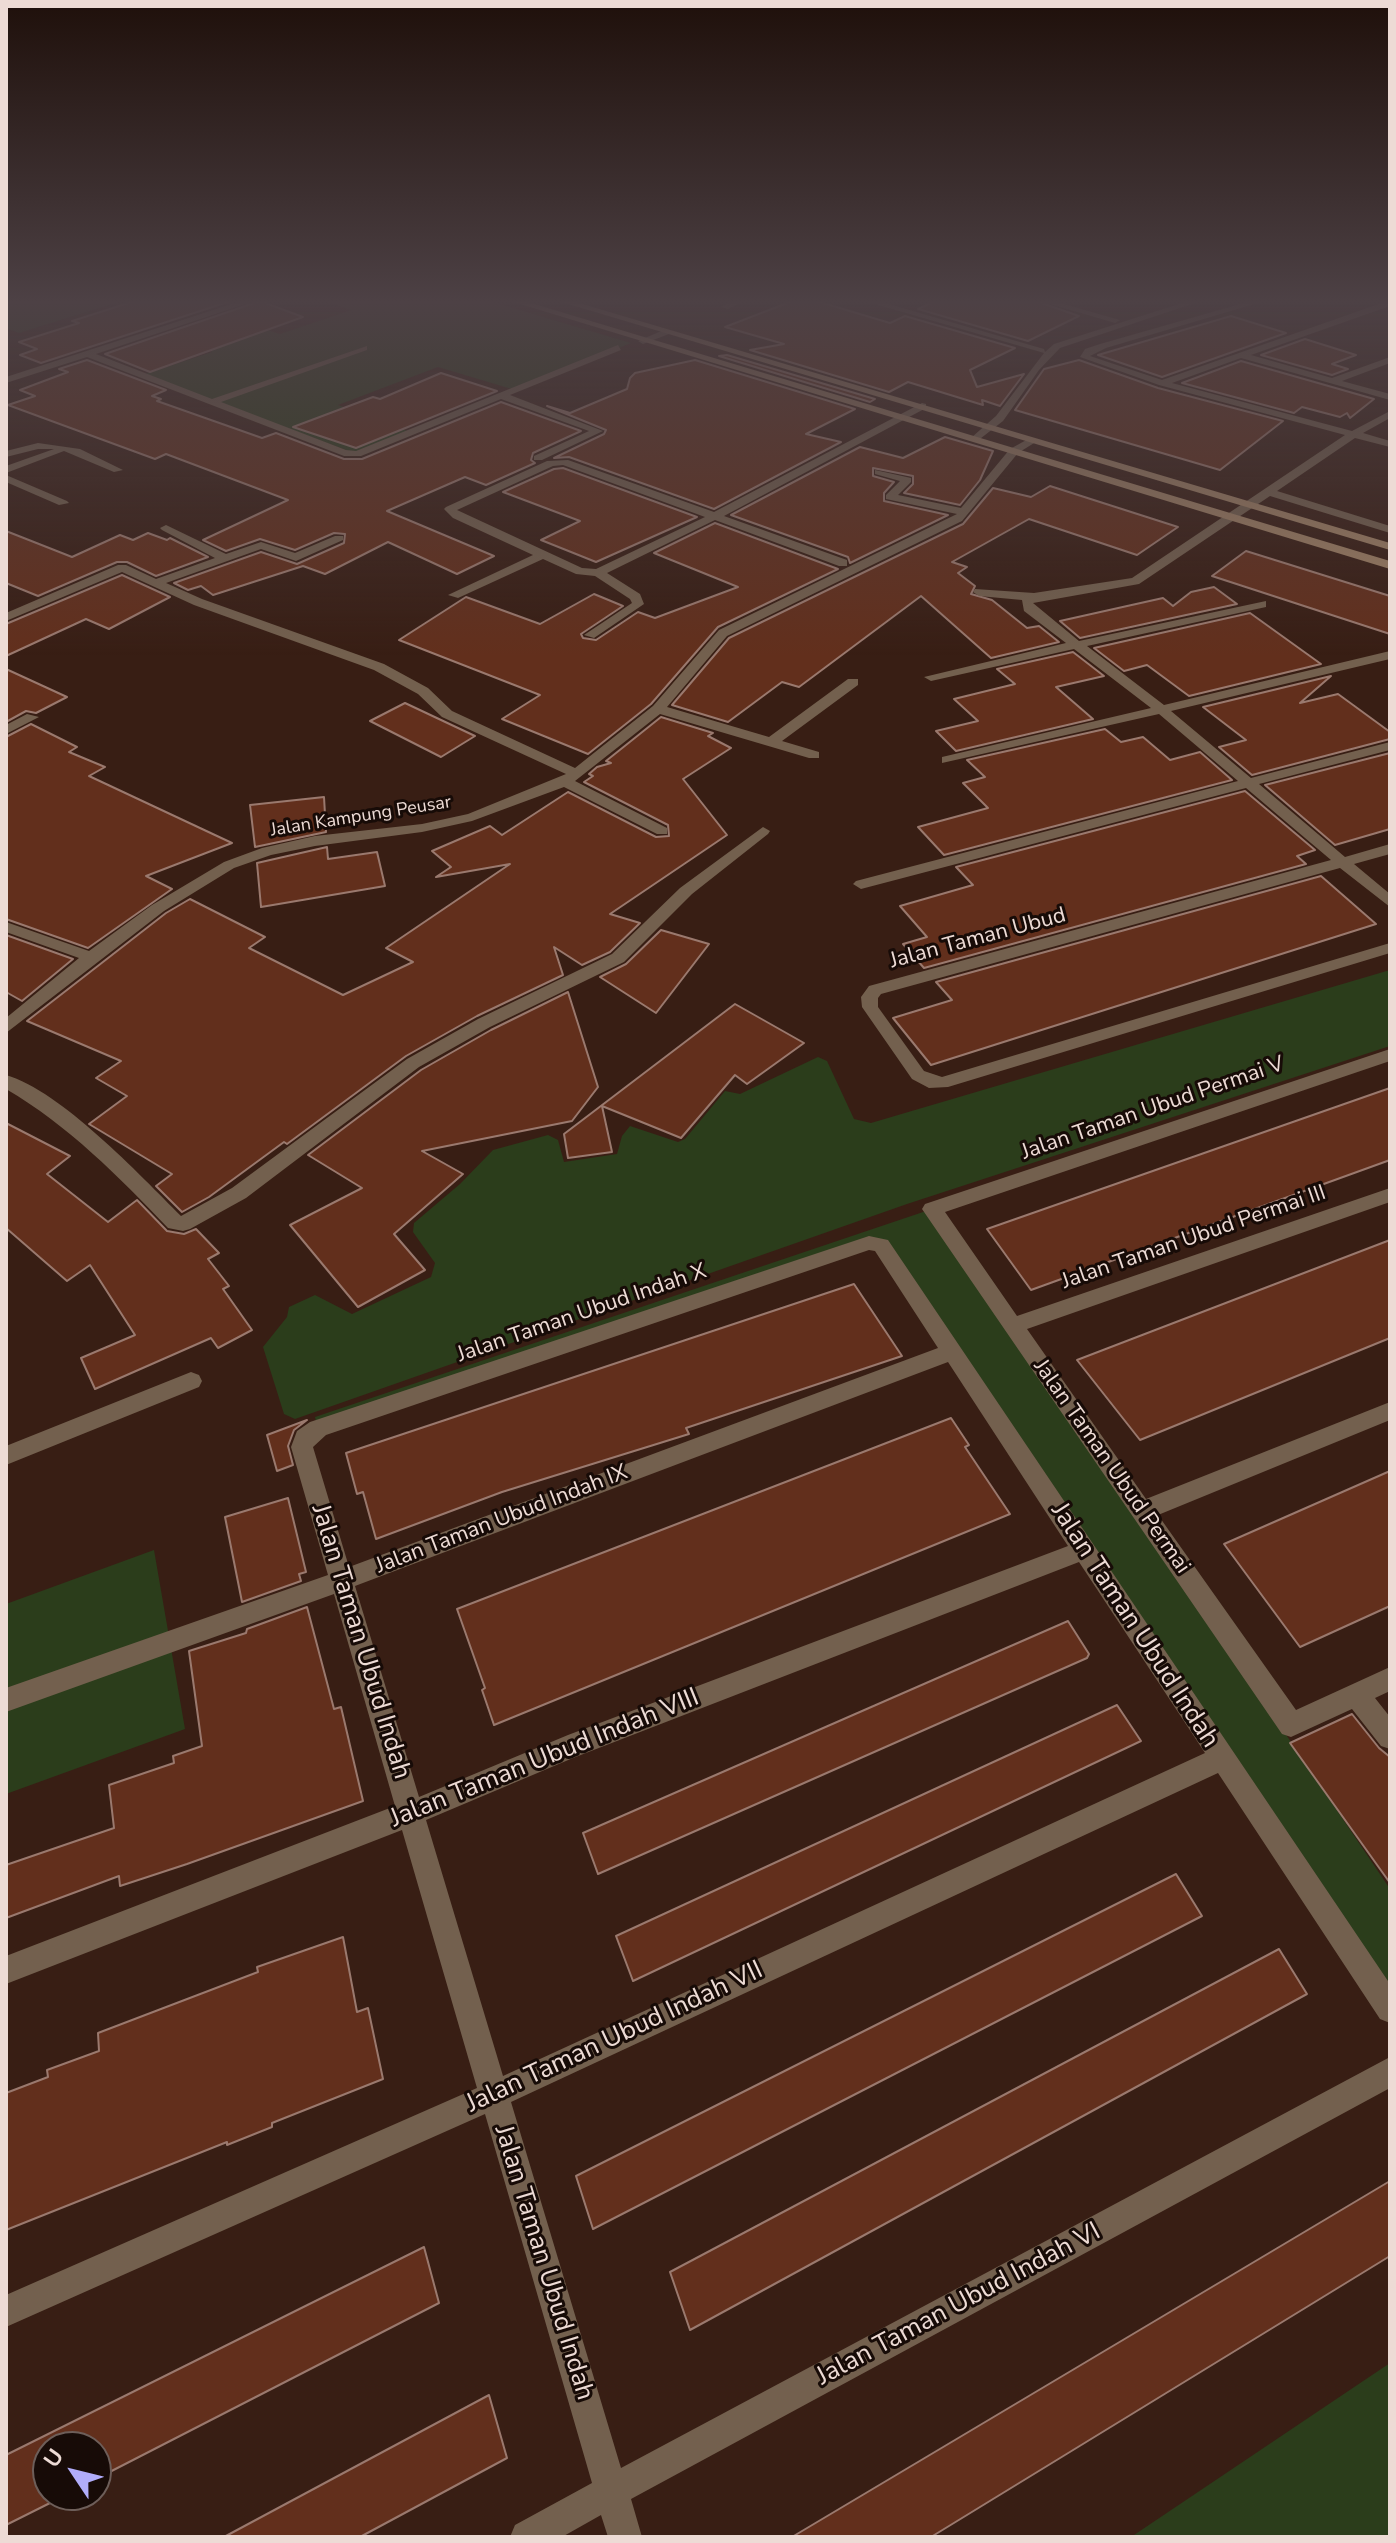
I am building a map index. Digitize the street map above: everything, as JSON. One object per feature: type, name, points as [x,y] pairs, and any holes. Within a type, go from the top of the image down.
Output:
[{"type":"street","points":[[255,419],[344,453],[357,454],[446,419]]},
{"type":"street","points":[[457,493],[598,431],[565,419]]},
{"type":"street","points":[[598,573],[717,515],[898,419]]},
{"type":"street","points":[[901,419],[1390,565]]},
{"type":"street","points":[[963,419],[1390,547]]},
{"type":"street","points":[[976,439],[994,428],[1001,419]]},
{"type":"street","points":[[1296,419],[1390,444]]},
{"type":"street","points":[[979,592],[1034,597],[1135,581],[1382,419]]},
{"type":"street","name":"Jalan Kampung Peusar","points":[[6,1027],[91,957],[158,908],[229,865],[267,851],[315,841],[422,828],[472,817],[571,778],[658,709],[723,633],[949,524],[966,512],[1014,451],[1034,440]]},
{"type":"street","points":[[6,454],[39,445],[70,446],[118,470]]},
{"type":"street","points":[[6,470],[70,446]]},
{"type":"street","points":[[590,635],[638,604],[636,597],[598,573],[580,571],[542,555],[457,516],[450,509],[557,462],[717,515],[843,563]]},
{"type":"street","points":[[879,472],[907,480],[890,497],[966,512]]},
{"type":"street","points":[[6,478],[63,503]]},
{"type":"street","points":[[1267,492],[1390,530]]},
{"type":"street","points":[[166,528],[225,558]]},
{"type":"street","points":[[156,583],[261,545],[296,557],[339,538]]},
{"type":"street","points":[[454,595],[542,555]]},
{"type":"street","points":[[6,617],[122,568],[198,602],[379,667],[423,691],[447,714],[571,778],[662,831]]},
{"type":"street","points":[[1034,597],[1026,602],[1028,608],[1161,709],[1390,902]]},
{"type":"street","points":[[931,677],[1262,604]]},
{"type":"street","points":[[947,760],[1390,655]]},
{"type":"street","points":[[772,742],[853,682]]},
{"type":"street","points":[[658,709],[814,755]]},
{"type":"street","points":[[6,730],[32,717]]},
{"type":"street","points":[[861,884],[1390,746]]},
{"type":"street","points":[[6,1081],[37,1098],[83,1131],[175,1223],[183,1224],[239,1193],[413,1063],[484,1023],[618,958],[686,891],[763,831]]},
{"type":"street","name":"Jalan Taman Ubud","points":[[1390,849],[875,990],[869,997],[870,1007],[918,1075],[929,1082],[942,1083],[1390,948]]},
{"type":"street","points":[[6,927],[91,957]]},
{"type":"street","name":"Jalan Taman Ubud Permai V","points":[[932,1209],[1390,1055]]},
{"type":"street","name":"Jalan Taman Ubud Permai III","points":[[1014,1325],[1390,1195]]},
{"type":"street","name":"Jalan Taman Ubud Permai","points":[[932,1209],[1291,1725],[1356,1694]]},
{"type":"street","name":"Jalan Taman Ubud Indah X","points":[[305,1437],[318,1428],[869,1243],[877,1244]]},
{"type":"street","name":"Jalan Taman Ubud Indah","points":[[877,1244],[883,1247],[1390,2009]]},
{"type":"street","name":"Jalan Taman Ubud Indah IX","points":[[6,1700],[343,1580],[951,1352]]},
{"type":"street","points":[[6,1456],[191,1381]]},
{"type":"street","points":[[1141,1511],[1390,1411]]},
{"type":"street","name":"Jalan Taman Ubud Indah","points":[[305,1437],[302,1447],[625,2537]]},
{"type":"street","name":"Jalan Taman Ubud Indah VIII","points":[[6,1970],[411,1813],[568,1747],[1084,1550]]},
{"type":"street","points":[[1390,1679],[1356,1694],[1390,1737]]},
{"type":"street","name":"Jalan Taman Ubud Indah VII","points":[[6,2311],[492,2096],[1221,1758]]},
{"type":"street","name":"Jalan Taman Ubud Indah VI","points":[[527,2537],[1390,2072]]},
{"type":"green space","points":[[261,419],[375,419],[413,433],[357,454]]},
{"type":"green space","points":[[1390,970],[1390,1046],[907,1204],[295,1419],[284,1414],[263,1347],[287,1317],[289,1307],[315,1295],[352,1314],[431,1277],[435,1263],[413,1232],[414,1223],[460,1184],[493,1150],[548,1135],[558,1140],[564,1162],[617,1154],[622,1136],[630,1126],[678,1142],[685,1139],[725,1091],[740,1094],[818,1057],[827,1061],[854,1119],[871,1123]]},
{"type":"green space","points":[[932,1209],[1390,1889],[1390,1999],[881,1245],[317,1426],[315,1417]]},
{"type":"green space","points":[[154,1550],[185,1729],[6,1794],[6,1604]]},
{"type":"green space","points":[[1390,2363],[1390,2537],[1131,2537]]},
{"type":"building","points":[[45,419],[207,419],[262,438],[276,433],[344,459],[362,459],[460,419],[547,419],[581,431],[533,453],[531,460],[535,463],[486,485],[465,477],[387,511],[494,556],[457,574],[388,542],[325,574],[303,566],[213,595],[201,586],[188,590],[174,583],[261,552],[297,564],[344,543],[345,534],[334,533],[295,550],[260,539],[226,551],[203,540],[288,500],[166,454],[155,459]]},
{"type":"building","points":[[315,419],[429,419],[356,448],[293,427]]},
{"type":"building","points":[[578,419],[836,419],[806,434],[841,442],[714,509],[569,457],[554,458],[604,434],[606,430]]},
{"type":"building","points":[[1045,419],[1283,421],[1220,470]]},
{"type":"building","points":[[945,437],[993,451],[980,480],[960,505],[904,493],[913,484],[913,476],[873,468],[873,476],[894,482],[884,493],[884,501],[948,515],[850,563],[848,557],[731,515],[860,447],[903,458]]},
{"type":"building","points":[[563,468],[697,517],[596,562],[541,540],[580,521],[503,492],[554,469]]},
{"type":"building","points":[[1050,486],[1178,527],[1137,555],[1029,519],[952,562],[967,567],[958,573],[975,586],[971,594],[992,600],[1027,628],[1039,626],[1059,642],[991,658],[921,596],[799,687],[782,682],[728,722],[672,705],[729,638],[963,524],[993,488],[1031,497]]},
{"type":"building","points":[[715,523],[838,569],[718,627],[651,704],[588,754],[502,719],[540,695],[399,640],[466,597],[540,624],[594,594],[623,606],[581,634],[583,638],[596,640],[638,612],[655,618],[738,587],[654,553]]},
{"type":"building","points":[[6,531],[72,557],[120,535],[133,540],[148,533],[167,540],[170,538],[208,557],[156,576],[127,562],[117,562],[38,596],[6,583]]},
{"type":"building","points":[[1246,551],[1390,596],[1390,634],[1212,576]]},
{"type":"building","points":[[122,575],[170,597],[109,629],[86,619],[6,656],[6,624]]},
{"type":"building","points":[[1214,587],[1237,604],[1080,638],[1060,621],[1163,598],[1173,606],[1191,592]]},
{"type":"building","points":[[1250,613],[1321,664],[1189,696],[1147,665],[1124,671],[1094,648]]},
{"type":"building","points":[[1073,652],[1104,676],[1056,687],[1093,719],[956,751],[936,731],[978,721],[954,699],[1015,684],[997,669]]},
{"type":"building","points":[[6,669],[67,697],[36,713],[26,711],[6,722]]},
{"type":"building","points":[[1331,676],[1300,703],[1338,694],[1390,732],[1390,739],[1252,775],[1219,747],[1246,740],[1203,707]]},
{"type":"building","points":[[405,703],[475,736],[441,757],[370,721]]},
{"type":"building","points":[[661,717],[713,733],[708,736],[731,748],[683,779],[727,835],[610,914],[640,923],[610,952],[582,965],[554,947],[563,975],[477,1016],[406,1056],[287,1144],[284,1142],[209,1197],[182,1212],[156,1186],[172,1174],[89,1124],[127,1096],[96,1078],[121,1061],[27,1021],[166,913],[190,899],[265,937],[249,948],[343,995],[413,962],[386,948],[510,864],[436,877],[451,867],[432,851],[490,826],[502,835],[568,792],[656,837],[669,836],[668,825],[584,782],[593,776],[589,774],[597,767],[611,763],[606,761]]},
{"type":"building","points":[[31,724],[77,747],[69,752],[105,767],[89,776],[232,843],[146,876],[172,889],[88,948],[6,919],[6,737]]},
{"type":"building","points":[[1105,729],[1121,742],[1143,737],[1170,760],[1200,752],[1232,780],[944,855],[918,827],[988,808],[963,783],[985,777],[967,760]]},
{"type":"building","points":[[1390,753],[1390,829],[1335,845],[1265,785]]},
{"type":"building","points":[[1245,791],[1315,850],[1297,856],[1306,864],[924,968],[903,944],[927,937],[900,906],[973,885],[956,867]]},
{"type":"building","points":[[324,797],[326,832],[255,847],[250,805]]},
{"type":"building","points":[[327,847],[328,859],[377,852],[385,886],[261,907],[257,863]]},
{"type":"building","points":[[1321,876],[1376,924],[931,1065],[893,1018],[952,1000],[936,982]]},
{"type":"building","points":[[661,930],[709,944],[656,1013],[600,977],[626,964]]},
{"type":"building","points":[[6,935],[73,959],[22,1001],[6,992]]},
{"type":"building","points":[[568,992],[598,1087],[572,1121],[422,1151],[463,1174],[394,1234],[425,1270],[358,1307],[290,1225],[362,1188],[308,1155],[421,1070],[491,1030]]},
{"type":"building","points":[[735,1004],[804,1043],[747,1084],[735,1075],[681,1138],[602,1106],[612,1152],[568,1158],[564,1134]]},
{"type":"building","points":[[1390,1088],[1390,1160],[1031,1290],[987,1229]]},
{"type":"building","points":[[6,1123],[70,1156],[47,1174],[108,1222],[137,1200],[167,1231],[184,1234],[196,1229],[219,1253],[208,1259],[229,1286],[223,1289],[252,1330],[218,1348],[211,1338],[95,1389],[81,1358],[135,1335],[90,1265],[67,1281],[6,1228]]},
{"type":"building","points":[[1390,1240],[1390,1338],[1140,1440],[1077,1360]]},
{"type":"building","points":[[854,1284],[902,1356],[686,1428],[689,1434],[502,1492],[376,1539],[363,1492],[357,1494],[346,1453]]},
{"type":"building","points":[[951,1418],[969,1445],[965,1447],[1010,1514],[494,1725],[482,1690],[485,1688],[457,1609]]},
{"type":"building","points":[[307,1420],[294,1430],[288,1446],[293,1465],[277,1471],[267,1435]]},
{"type":"building","points":[[1390,1471],[1390,1606],[1300,1647],[1224,1544]]},
{"type":"building","points":[[288,1498],[306,1572],[299,1574],[301,1581],[242,1602],[225,1517]]},
{"type":"building","points":[[307,1607],[334,1709],[341,1707],[363,1801],[120,1886],[119,1876],[6,1918],[6,1865],[114,1828],[109,1785],[174,1763],[173,1756],[202,1746],[189,1651],[246,1633],[247,1629]]},
{"type":"building","points":[[1068,1621],[1089,1654],[1087,1658],[598,1874],[583,1833]]},
{"type":"building","points":[[1117,1705],[1141,1741],[633,1981],[616,1936]]},
{"type":"building","points":[[1352,1714],[1390,1757],[1390,1883],[1290,1743]]},
{"type":"building","points":[[1176,1874],[1202,1916],[593,2229],[576,2176]]},
{"type":"building","points":[[343,1937],[357,2012],[368,2008],[383,2079],[272,2123],[272,2127],[6,2230],[6,2093],[48,2077],[47,2070],[99,2051],[98,2033],[258,1972],[257,1967]]},
{"type":"building","points":[[1279,1949],[1307,1994],[690,2330],[670,2272]]},
{"type":"building","points":[[1390,2181],[1390,2256],[931,2537],[792,2537]]},
{"type":"building","points":[[424,2247],[439,2303],[112,2471],[112,2431],[54,2431]]},
{"type":"building","points":[[489,2395],[507,2458],[360,2537],[224,2537]]},
{"type":"building","points":[[32,2442],[34,2511],[6,2525],[6,2455]]}]
